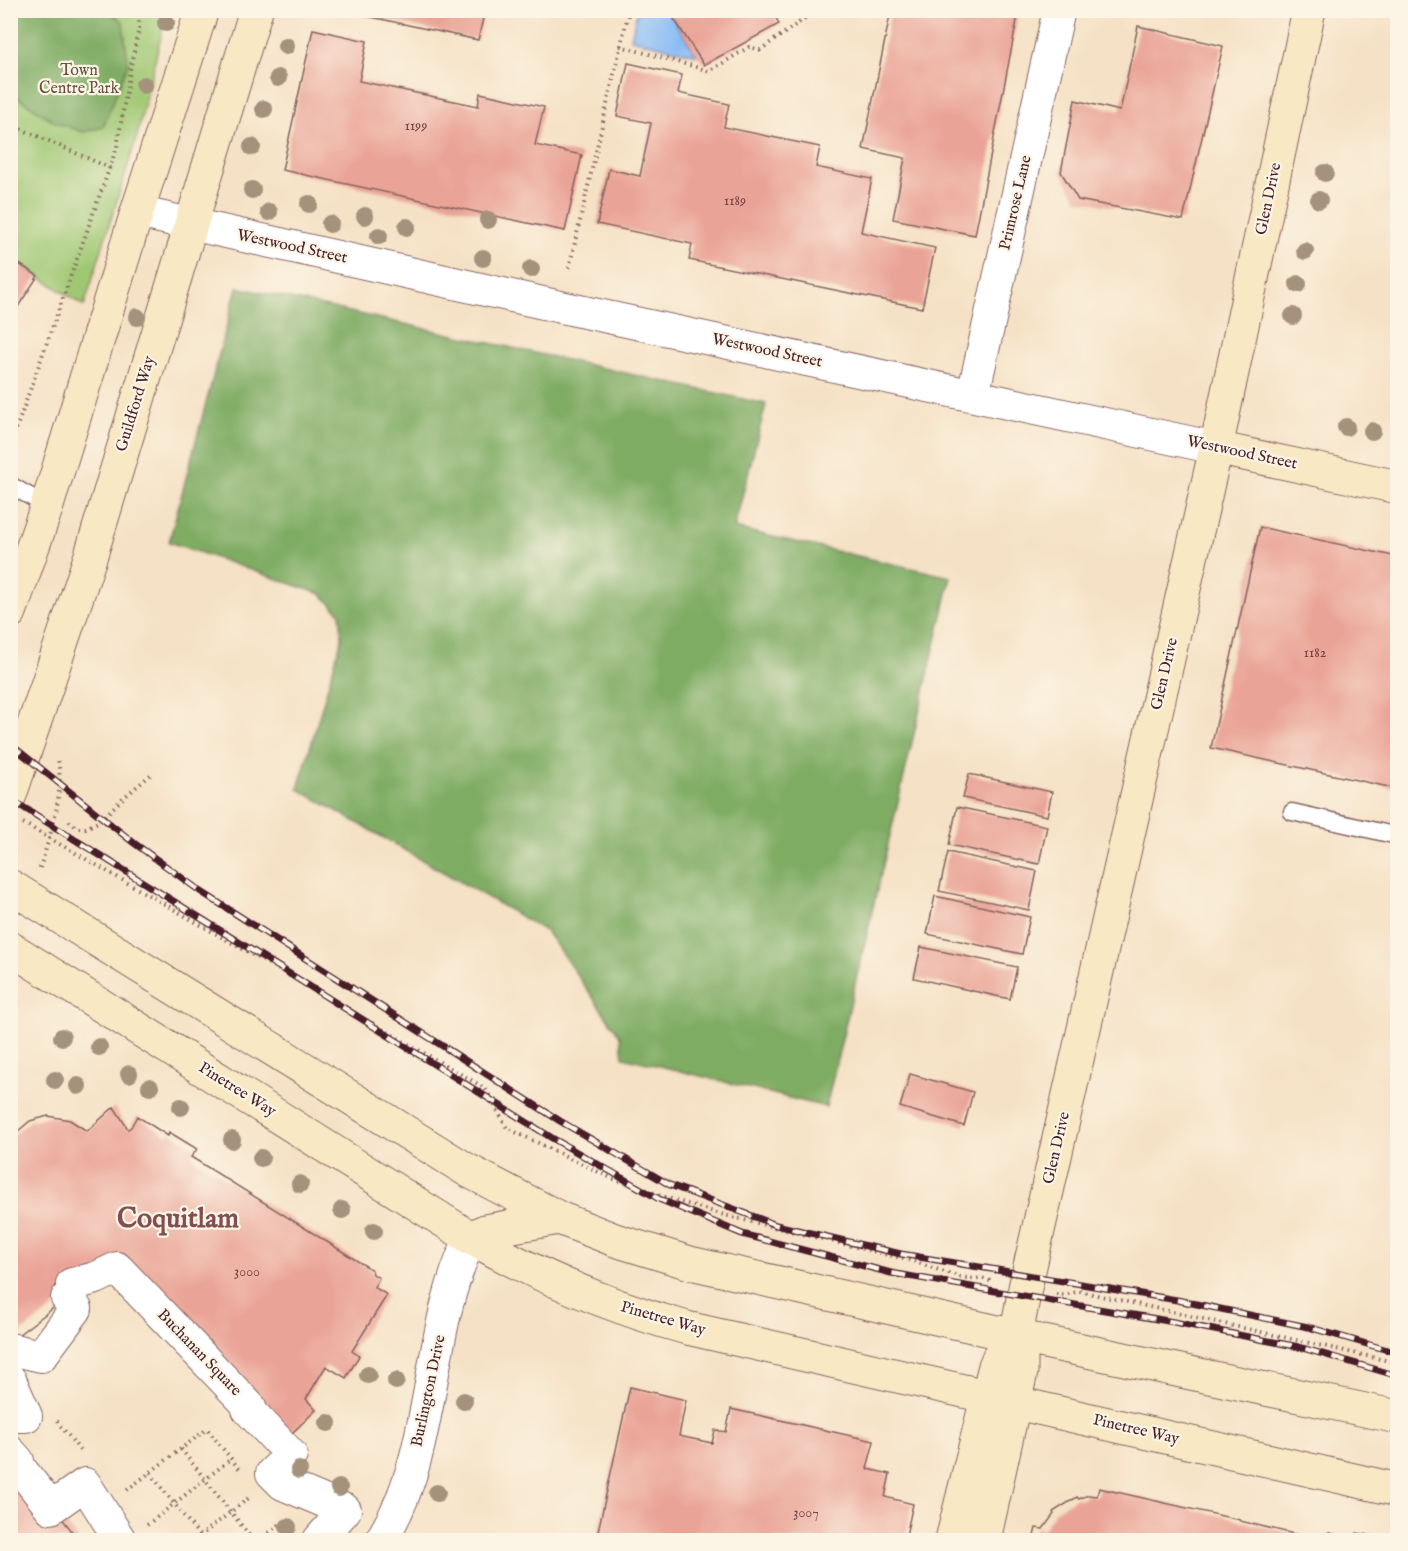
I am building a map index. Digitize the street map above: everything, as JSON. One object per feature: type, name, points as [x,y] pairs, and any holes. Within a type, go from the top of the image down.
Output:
[{"type":"main road","points":[[10,612],[47,506],[202,10]]},
{"type":"main road","name":"Guildford Way","points":[[17,809],[34,728],[93,547],[256,10]]},
{"type":"main road","name":"Glen Drive","points":[[984,1540],[1001,1398],[1000,1352],[1016,1336],[1216,448],[1309,10]]},
{"type":"main road","name":"Westwood Street","points":[[1216,448],[1398,487]]},
{"type":"main road","points":[[10,886],[467,1170],[559,1218],[615,1240],[666,1257],[1016,1336],[1398,1418]]},
{"type":"main road","name":"Pinetree Way","points":[[10,948],[471,1238],[539,1274],[642,1315],[733,1339],[1001,1398],[1398,1490]]},
{"type":"main road","points":[[471,1238],[485,1231],[559,1218]]},
{"type":"main road","name":"Glen Drive","points":[[952,1540],[1001,1398]]},
{"type":"street","name":"Primrose Lane","points":[[973,395],[1059,10]]},
{"type":"street","name":"Westwood Street","points":[[137,212],[1216,448]]},
{"type":"street","name":"Burlington Drive","points":[[381,1540],[401,1504],[407,1487],[455,1275],[471,1238]]},
{"type":"street","name":"Buchanan Square","points":[[10,1349],[41,1356],[76,1309],[67,1298],[73,1293],[72,1284],[96,1278],[117,1268],[250,1407],[248,1409],[291,1455],[272,1473],[283,1484],[345,1510],[319,1540]]},
{"type":"street","points":[[10,1380],[26,1416],[10,1416]]},
{"type":"street","points":[[10,1452],[51,1508],[85,1484],[133,1533]]},
{"type":"lane","points":[[10,485],[47,506]]},
{"type":"lane","points":[[1292,812],[1398,836]]},
{"type":"path","points":[[10,446],[117,147],[129,70],[139,27],[140,10]]},
{"type":"path","points":[[569,268],[628,14],[625,10]]},
{"type":"path","points":[[620,46],[710,71],[749,47],[760,50],[807,17],[808,10]]},
{"type":"path","points":[[10,124],[110,168]]},
{"type":"path","points":[[34,728],[56,746],[60,772],[56,816],[40,867]]},
{"type":"path","points":[[69,821],[78,828],[86,828],[100,822],[122,799],[154,772]]},
{"type":"path","points":[[17,809],[50,840],[484,1088],[507,1128],[595,1172],[715,1212],[909,1260],[960,1277],[982,1278],[993,1282]]},
{"type":"path","points":[[1065,1295],[1079,1291],[1398,1363]]},
{"type":"path","points":[[57,1420],[83,1454]]},
{"type":"path","points":[[124,1492],[207,1429],[244,1475]]},
{"type":"path","points":[[181,1449],[253,1540]]},
{"type":"path","points":[[133,1533],[231,1459]]},
{"type":"path","points":[[150,1473],[201,1538]]},
{"type":"path","points":[[195,1540],[201,1538],[258,1491]]},
{"type":"path","points":[[259,1540],[286,1520],[278,1514]]},
{"type":"green space","points":[[11,10],[109,11],[123,22],[128,64],[103,127],[83,132],[55,122],[11,93]]},
{"type":"green space","name":"Town Centre Park","points":[[10,11],[167,11],[136,140],[84,306],[11,258]]},
{"type":"green space","points":[[237,287],[766,404],[734,528],[951,577],[826,1107],[623,1057],[620,1036],[546,931],[298,789],[342,638],[340,613],[321,594],[169,542]]},
{"type":"water","points":[[637,11],[668,11],[697,55],[631,39]]},
{"type":"building","points":[[358,10],[485,10],[478,40],[357,14]]},
{"type":"building","points":[[668,10],[772,10],[779,24],[704,65]]},
{"type":"building","points":[[891,10],[1019,10],[975,235],[893,219],[905,158],[863,149]]},
{"type":"building","points":[[1138,26],[1223,46],[1183,220],[1078,200],[1061,172],[1075,100],[1120,111]]},
{"type":"building","points":[[313,29],[367,41],[359,81],[478,106],[480,93],[544,107],[535,145],[582,155],[565,231],[282,170]]},
{"type":"building","points":[[628,63],[682,75],[678,93],[729,104],[724,127],[820,147],[816,167],[872,179],[861,232],[935,248],[922,308],[689,260],[692,244],[597,224],[609,169],[640,176],[651,123],[617,116]]},
{"type":"building","points":[[10,258],[38,276],[10,319]]},
{"type":"building","points":[[1260,527],[1398,557],[1398,789],[1211,748]]},
{"type":"building","points":[[969,774],[1052,792],[1047,816],[963,798]]},
{"type":"building","points":[[957,807],[1047,826],[1039,864],[949,845]]},
{"type":"building","points":[[948,852],[1037,871],[1029,910],[939,891]]},
{"type":"building","points":[[935,896],[1030,917],[1022,954],[927,934]]},
{"type":"building","points":[[921,947],[1017,967],[1010,999],[914,978]]},
{"type":"building","points":[[910,1074],[973,1092],[964,1126],[900,1107]]},
{"type":"building","points":[[114,1107],[128,1129],[137,1116],[168,1136],[169,1132],[197,1149],[191,1157],[372,1270],[373,1274],[379,1278],[374,1287],[387,1295],[352,1351],[359,1356],[346,1378],[326,1366],[306,1399],[316,1410],[291,1434],[105,1274],[73,1293],[10,1341],[10,1138],[30,1121],[48,1116],[70,1120],[87,1131]]},
{"type":"building","points":[[630,1387],[686,1400],[679,1436],[712,1443],[715,1430],[726,1432],[731,1409],[874,1441],[867,1469],[890,1474],[885,1497],[913,1504],[905,1540],[596,1540]]},
{"type":"building","points":[[10,1452],[75,1535],[80,1540],[10,1540]]},
{"type":"building","points":[[1099,1488],[1319,1540],[1033,1540],[1036,1528],[1043,1529],[1054,1514],[1053,1512],[1077,1497],[1079,1499],[1088,1495],[1097,1496]]},
{"type":"building","points":[[1329,1533],[1355,1539],[1357,1533],[1375,1536],[1370,1540],[1328,1540]]},
{"type":"railway","points":[[10,744],[134,843],[200,891],[560,1121],[670,1185],[776,1225],[901,1254],[1177,1300],[1308,1327],[1398,1353]]},
{"type":"railway","points":[[10,799],[552,1138],[659,1199],[742,1234],[891,1273],[1174,1322],[1299,1347],[1398,1376]]},
{"type":"district","name":"Coquitlam","points":[[178,1219]]}]
